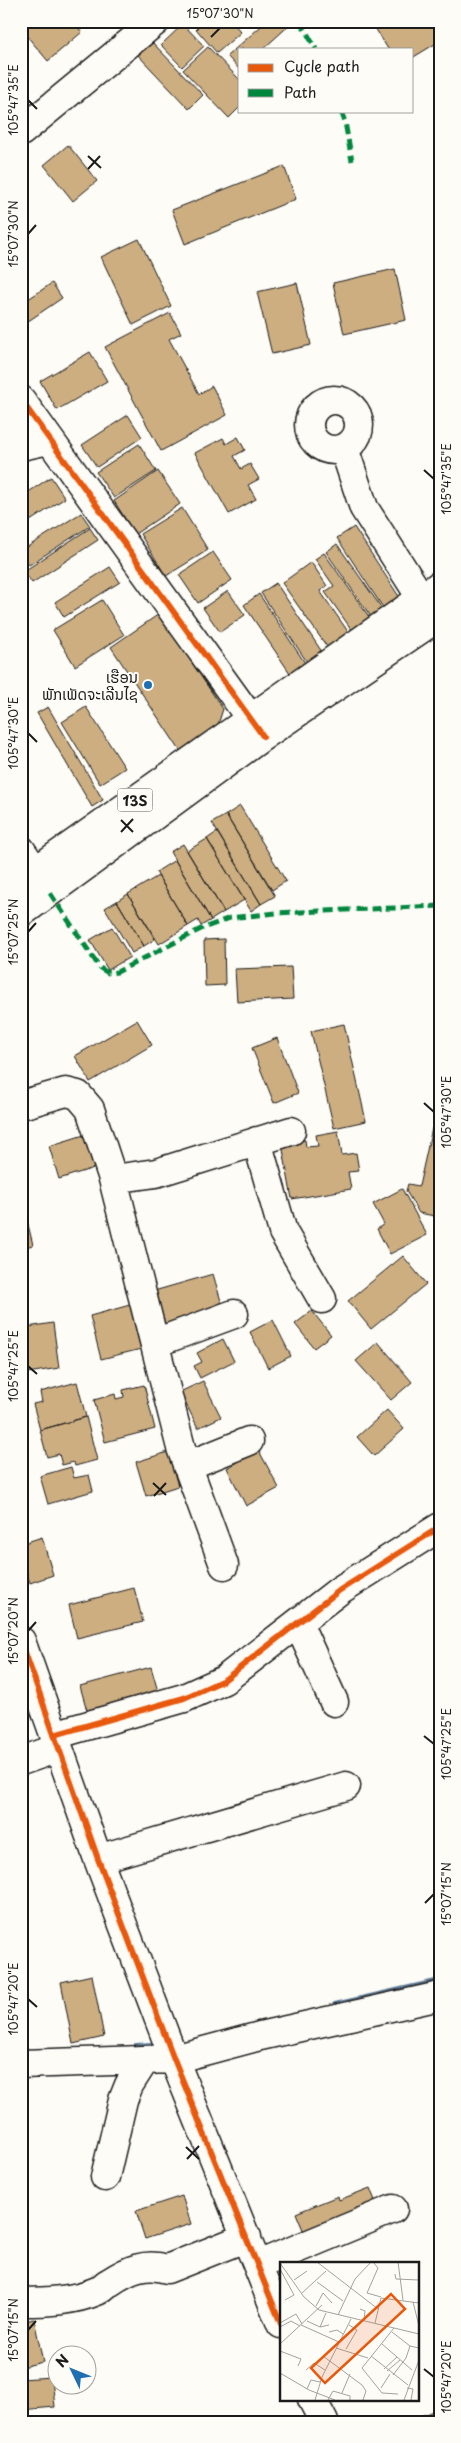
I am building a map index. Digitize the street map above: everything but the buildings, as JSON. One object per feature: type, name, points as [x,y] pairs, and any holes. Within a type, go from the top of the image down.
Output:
[{"type":"main road","points":[[21,132],[156,21]]},
{"type":"main road","points":[[21,400],[256,728]]},
{"type":"main road","points":[[21,446],[48,440]]},
{"type":"main road","points":[[344,448],[364,508],[434,604]]},
{"type":"main road","name":"13S","points":[[21,913],[256,728],[434,604]]},
{"type":"main road","name":"13S","points":[[26,868],[256,728]]},
{"type":"main road","points":[[21,1105],[66,1092],[78,1095],[90,1109],[114,1179],[181,1448],[224,1565]]},
{"type":"main road","points":[[114,1179],[156,1173],[291,1131]]},
{"type":"main road","points":[[257,1141],[283,1232],[322,1299]]},
{"type":"main road","points":[[155,1343],[234,1314]]},
{"type":"main road","points":[[188,1466],[249,1440]]},
{"type":"main road","points":[[21,1761],[56,1741],[184,1698],[224,1680],[340,1590],[440,1527]]},
{"type":"main road","points":[[298,1623],[334,1702]]},
{"type":"main road","points":[[21,1641],[98,1859],[174,2059],[280,2321]]},
{"type":"main road","points":[[98,1859],[346,1786]]},
{"type":"main road","points":[[21,2064],[174,2059],[260,2036],[440,1996]]},
{"type":"main road","points":[[105,2177],[123,2100],[129,2085],[146,2060]]},
{"type":"main road","points":[[258,2265],[393,2209]]},
{"type":"main road","points":[[21,2302],[52,2302],[98,2291],[131,2270],[144,2266],[157,2266],[167,2269],[247,2237]]},
{"type":"main road","points":[[313,2400],[324,2422]]},
{"type":"waterway","points":[[335,2005],[440,1981]]},
{"type":"waterway","points":[[136,2046],[151,2045]]},
{"type":"marked path","points":[[300,21],[315,48]]},
{"type":"marked path","points":[[341,112],[352,161]]},
{"type":"marked path","points":[[50,893],[100,968],[108,973],[117,972],[201,929],[230,918],[276,913],[440,906]]},
{"type":"cycle path","points":[[21,400],[263,736]]},
{"type":"cycle path","points":[[54,1735],[184,1698],[224,1680],[340,1590],[440,1527]]},
{"type":"cycle path","points":[[21,1641],[98,1859],[174,2059],[280,2322]]},
{"type":"place","name":"ເຮືອນ ພັກເພັດຈະເລີນໄຊ","points":[[148,685]]}]
